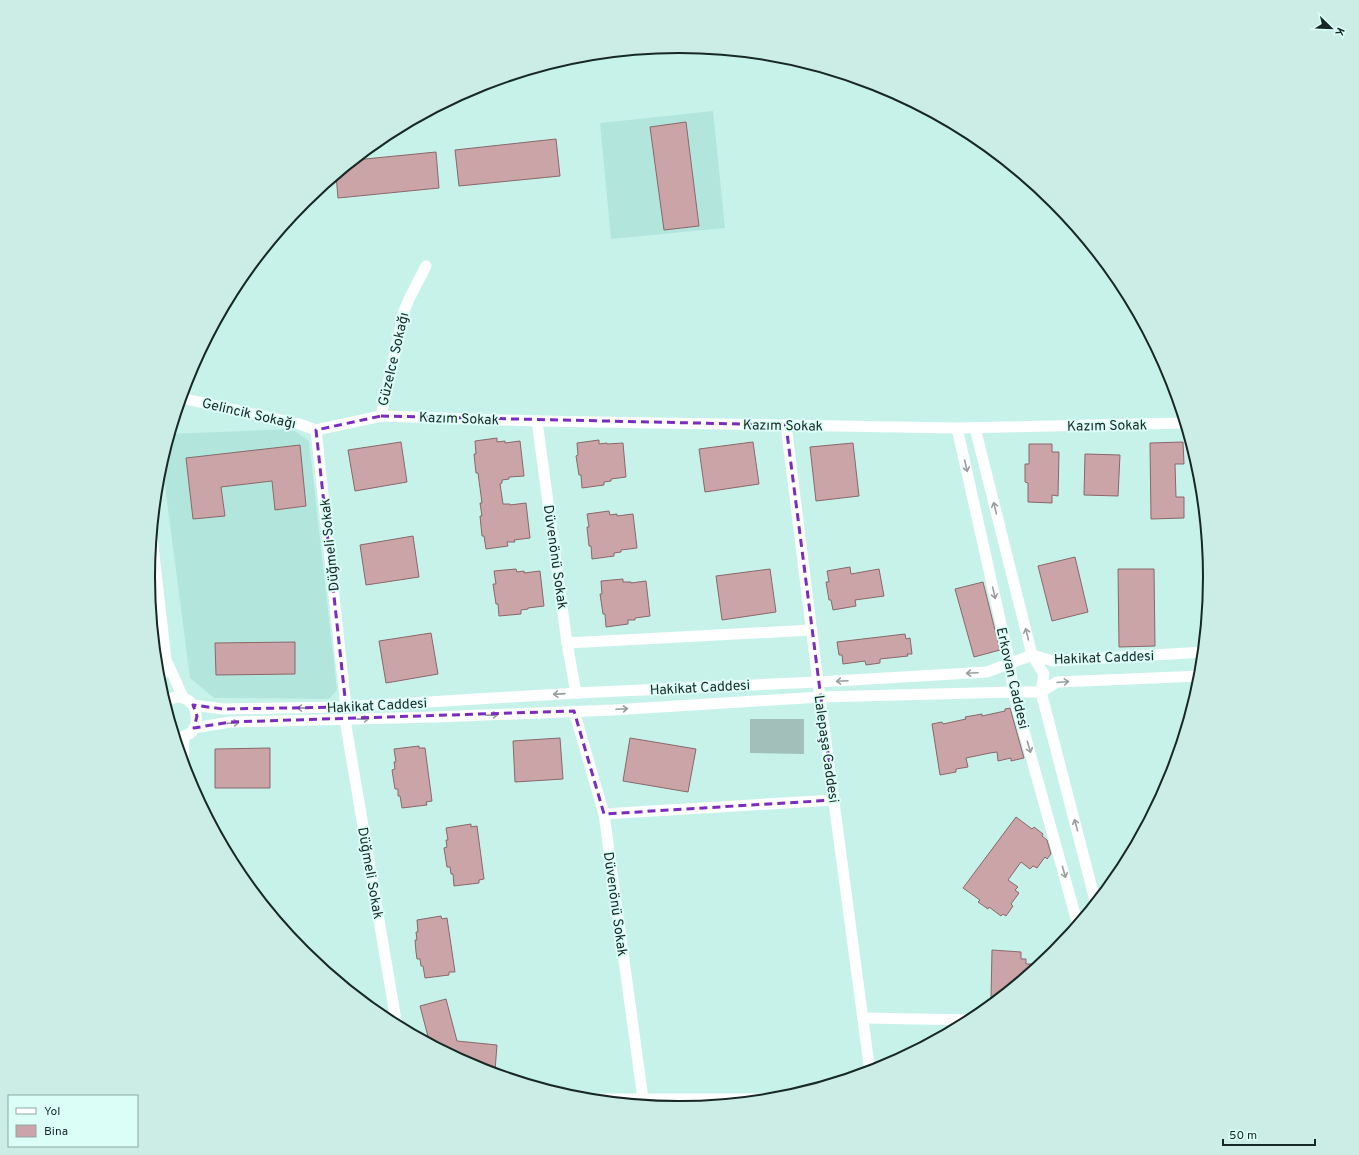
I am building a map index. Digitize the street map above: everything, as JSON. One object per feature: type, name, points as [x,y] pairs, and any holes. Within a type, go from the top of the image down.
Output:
[{"type":"street","name":"Güzelce Sokağı","points":[[316,430],[380,416],[404,311],[408,298],[426,266]]},
{"type":"street","name":"Gelincik Sokağı","points":[[187,399],[299,424],[316,430]]},
{"type":"street","name":"Kazım Sokak","points":[[380,416],[537,421],[957,428],[1180,422]]},
{"type":"street","name":"Düvenönü Sokak","points":[[537,421],[576,693]]},
{"type":"street","name":"Lalepaşa Caddesi","points":[[786,425],[818,682],[869,1066]]},
{"type":"street","name":"Erkovan Caddesi","points":[[957,428],[1010,664],[1013,692],[1077,920]]},
{"type":"street","name":"Erkovan Caddesi","points":[[975,428],[1032,655],[1044,674],[1041,692],[1095,899]]},
{"type":"street","name":"Düğmeli Sokak","points":[[316,430],[346,707]]},
{"type":"street","points":[[155,566],[166,660],[183,698],[193,705],[197,716],[197,722],[194,728],[180,737]]},
{"type":"street","points":[[568,643],[812,630]]},
{"type":"street","name":"Hakikat Caddesi","points":[[193,705],[223,708],[346,707],[576,693],[818,682],[987,672],[1032,655],[1053,661],[1199,652]]},
{"type":"street","points":[[163,670],[166,660]]},
{"type":"street","name":"Hakikat Caddesi","points":[[194,728],[230,722],[436,717],[820,697],[1041,692],[1057,682],[1195,676]]},
{"type":"street","points":[[169,698],[183,698]]},
{"type":"street","name":"Düvenönü Sokak","points":[[574,711],[604,814],[644,1099]]},
{"type":"street","name":"Düğmeli Sokak","points":[[345,720],[396,1019]]},
{"type":"street","points":[[604,814],[834,800]]},
{"type":"street","points":[[863,1018],[962,1020]]},
{"type":"street","points":[[618,1099],[737,1099]]},
{"type":"highlighted area","points":[[381,416],[786,425],[834,800],[604,814],[574,711],[230,722],[194,728],[197,716],[193,705],[223,709],[346,707],[316,430]]},
{"type":"shaded area","points":[[713,111],[725,228],[611,239],[600,123]]},
{"type":"shaded area","points":[[292,429],[309,441],[337,690],[329,699],[214,698],[190,678],[164,480],[175,434]]},
{"type":"shaded area","points":[[750,719],[804,719],[804,754],[750,753]]},
{"type":"building","points":[[686,122],[699,226],[664,230],[650,127]]},
{"type":"building","points":[[556,139],[560,176],[459,186],[455,150]]},
{"type":"building","points":[[436,152],[439,188],[338,198],[337,181],[362,159]]},
{"type":"building","points":[[497,438],[497,442],[505,441],[505,443],[520,441],[524,476],[509,477],[509,479],[502,480],[502,483],[500,484],[503,504],[510,505],[526,503],[530,538],[514,540],[515,542],[507,542],[508,546],[486,549],[484,536],[482,536],[480,516],[482,516],[480,503],[482,503],[478,473],[476,473],[474,454],[476,454],[475,441]]},
{"type":"building","points":[[599,440],[599,444],[623,443],[626,477],[611,479],[611,481],[604,482],[604,485],[582,488],[581,475],[579,475],[576,456],[578,455],[577,443]]},
{"type":"building","points":[[401,442],[407,482],[355,491],[348,450]]},
{"type":"building","points":[[753,442],[759,484],[705,492],[699,449]]},
{"type":"building","points":[[1183,442],[1184,464],[1175,464],[1176,497],[1184,497],[1184,518],[1151,519],[1150,443]]},
{"type":"building","points":[[853,443],[859,496],[816,501],[810,447]]},
{"type":"building","points":[[1029,444],[1052,444],[1052,452],[1059,452],[1058,496],[1052,495],[1052,503],[1028,502],[1028,483],[1025,482],[1025,464],[1029,464]]},
{"type":"building","points":[[300,445],[306,506],[275,510],[272,481],[221,487],[225,516],[193,519],[186,458]]},
{"type":"building","points":[[1085,454],[1120,455],[1118,496],[1084,495]]},
{"type":"building","points":[[609,511],[610,515],[617,514],[617,516],[633,514],[637,548],[621,550],[621,552],[614,553],[614,556],[592,559],[591,546],[589,546],[587,514]]},
{"type":"building","points":[[413,536],[419,577],[366,585],[360,545]]},
{"type":"building","points":[[1075,557],[1088,612],[1052,621],[1038,566]]},
{"type":"building","points":[[850,567],[851,574],[879,569],[884,596],[855,600],[856,606],[833,610],[831,600],[829,600],[826,582],[829,582],[827,571]]},
{"type":"building","points":[[516,569],[517,572],[524,571],[524,573],[540,571],[544,606],[521,610],[521,614],[499,616],[498,604],[496,604],[493,584],[496,584],[494,571]]},
{"type":"building","points":[[770,569],[776,612],[722,620],[716,576]]},
{"type":"building","points":[[1118,569],[1154,569],[1155,646],[1119,647]]},
{"type":"building","points":[[623,579],[623,582],[631,583],[646,581],[650,616],[635,618],[635,620],[628,620],[628,624],[606,627],[605,614],[603,614],[600,594],[602,594],[601,581]]},
{"type":"building","points":[[983,582],[1000,650],[974,657],[955,589]]},
{"type":"building","points":[[431,633],[438,674],[386,683],[379,641]]},
{"type":"building","points":[[905,634],[906,639],[910,638],[912,654],[907,654],[908,656],[880,659],[880,663],[866,665],[865,661],[843,664],[842,655],[839,655],[837,642]]},
{"type":"building","points":[[295,642],[295,674],[216,675],[215,643]]},
{"type":"building","points":[[1010,708],[1024,758],[1011,761],[1011,758],[998,761],[997,752],[990,753],[966,758],[968,767],[956,769],[956,772],[940,775],[932,724],[942,722],[943,724],[966,719],[965,717],[982,714],[982,716],[1005,711],[1005,709]]},
{"type":"building","points":[[560,738],[563,779],[515,782],[513,741]]},
{"type":"building","points":[[630,738],[696,749],[688,792],[623,781]]},
{"type":"building","points":[[419,746],[419,748],[425,748],[432,801],[426,802],[427,805],[402,808],[400,796],[398,796],[398,789],[395,789],[392,770],[395,769],[394,762],[396,762],[394,749]]},
{"type":"building","points":[[270,748],[270,788],[215,788],[215,749]]},
{"type":"building","points":[[1016,817],[1032,829],[1034,827],[1043,834],[1042,836],[1047,840],[1051,854],[1047,859],[1045,857],[1037,868],[1033,866],[1030,869],[1021,862],[1008,880],[1018,887],[1015,890],[1019,893],[1011,904],[1013,906],[1006,916],[1003,914],[1001,916],[989,907],[988,909],[978,902],[980,900],[963,888]]},
{"type":"building","points":[[471,824],[471,827],[477,826],[484,879],[479,880],[479,883],[454,886],[453,874],[451,874],[450,867],[447,867],[444,848],[447,847],[446,840],[448,840],[446,828]]},
{"type":"building","points":[[441,916],[442,919],[447,918],[455,972],[449,972],[449,975],[425,978],[423,966],[421,966],[420,959],[417,959],[416,952],[415,940],[417,940],[416,932],[418,932],[417,920]]},
{"type":"building","points":[[992,950],[1021,952],[1021,959],[1026,959],[1026,964],[1033,964],[999,994],[991,999]]},
{"type":"building","points":[[446,999],[457,1041],[497,1045],[495,1068],[428,1038],[420,1006]]}]
